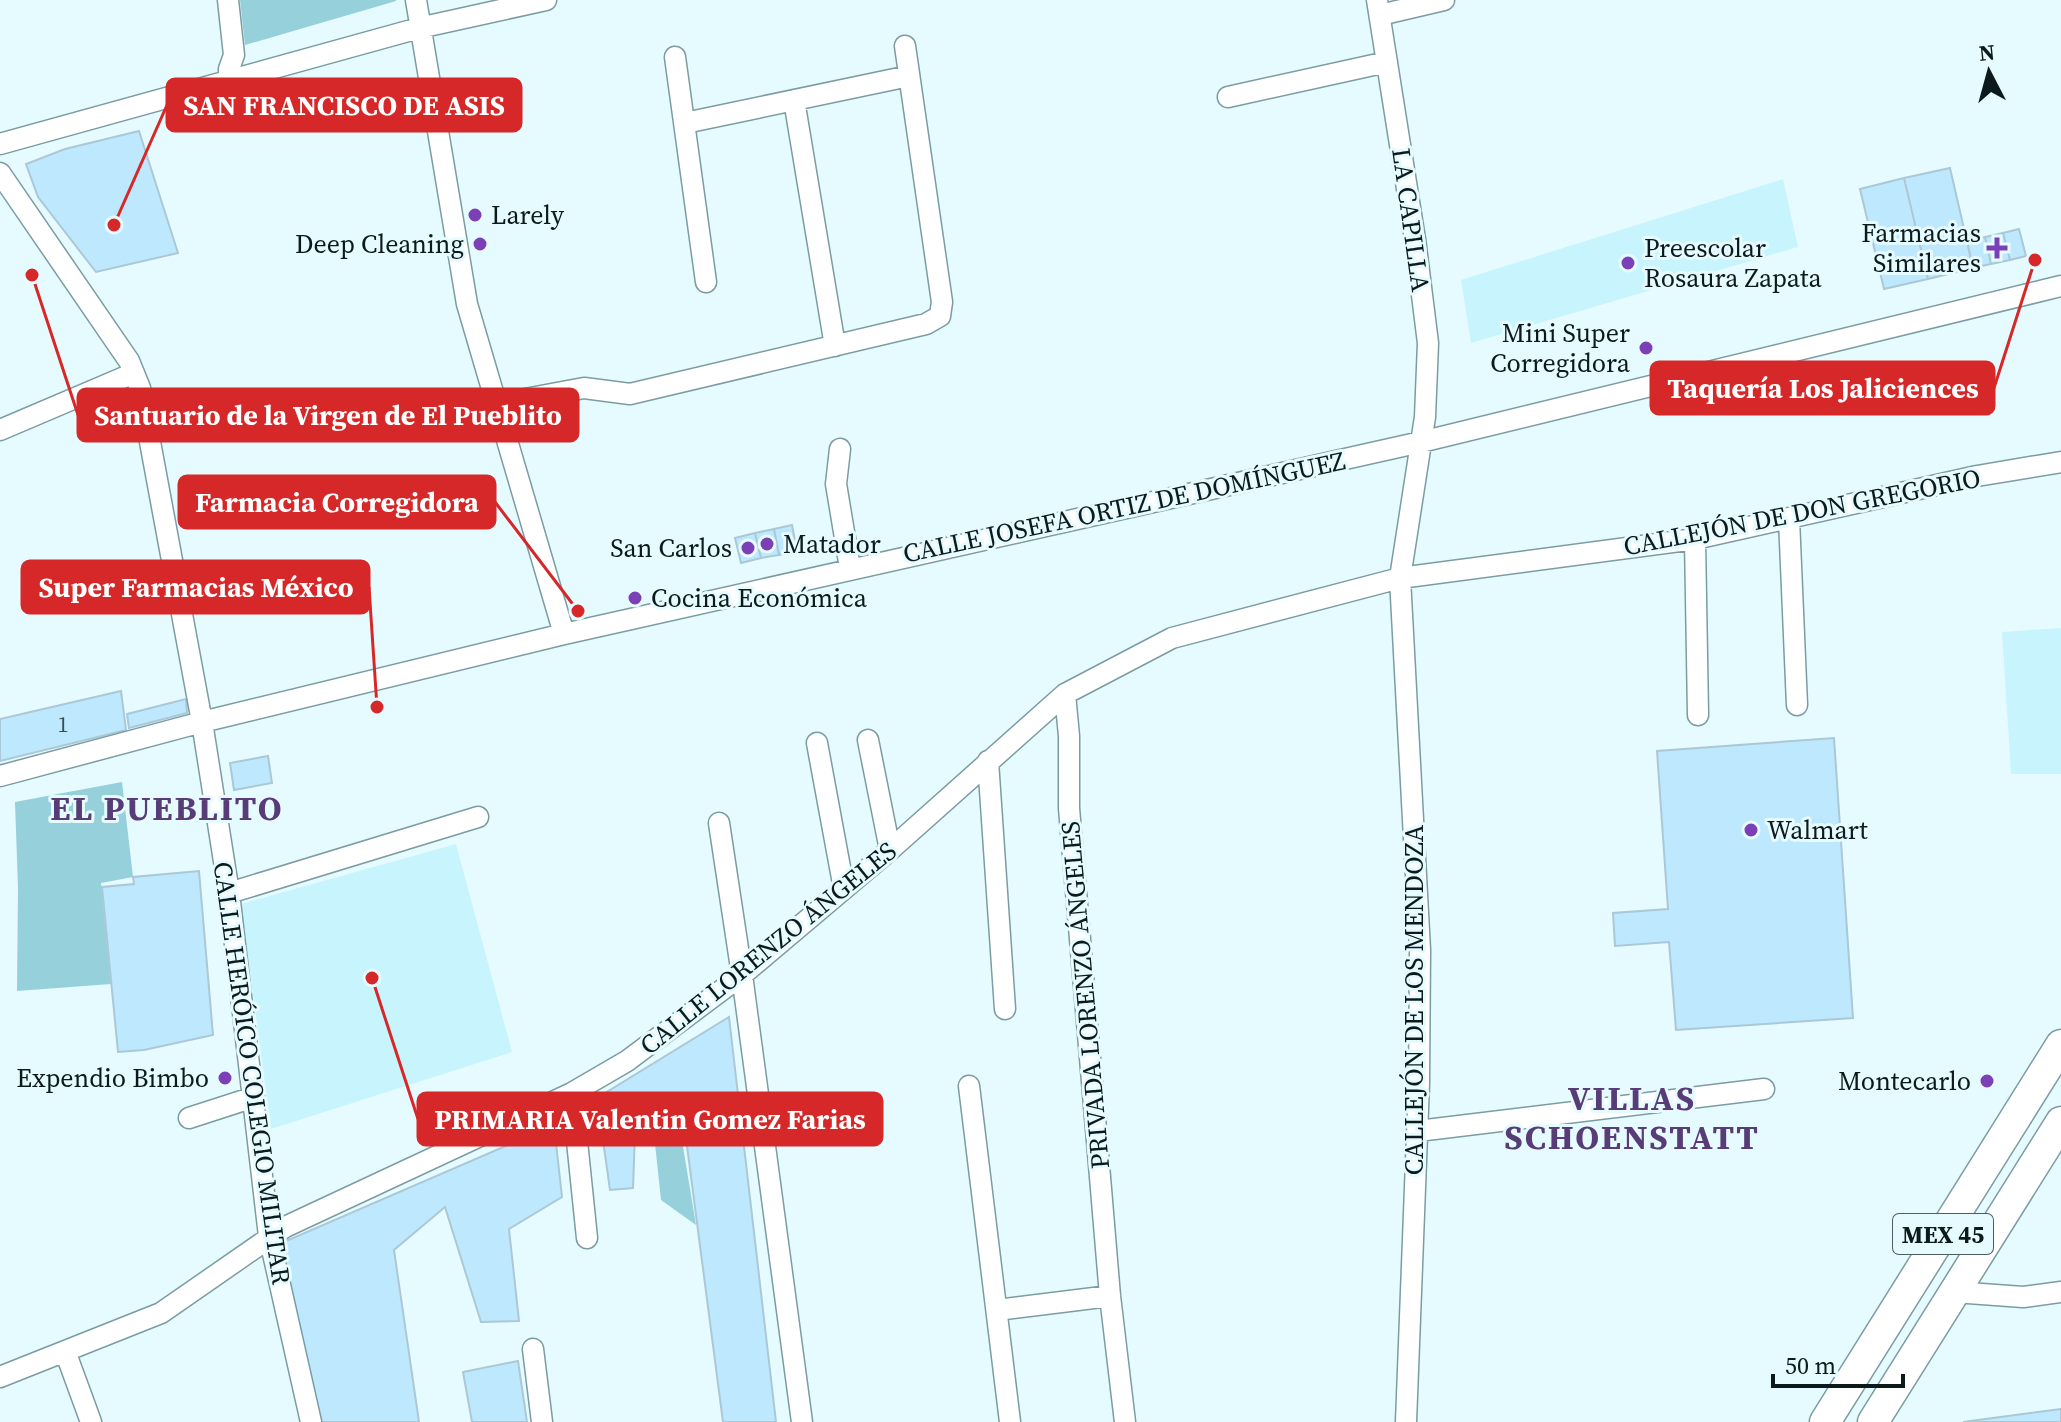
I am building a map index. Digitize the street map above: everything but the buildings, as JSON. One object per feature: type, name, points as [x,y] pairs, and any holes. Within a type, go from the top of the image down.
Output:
[{"type":"highway","name":"MEX 45","points":[[1825,1422],[2061,1045]]},
{"type":"highway","name":"MEX 45","points":[[1873,1422],[2061,1122]]},
{"type":"street","points":[[228,0],[234,55],[229,80]]},
{"type":"street","points":[[416,0],[467,304],[564,634]]},
{"type":"street","points":[[0,144],[419,28],[546,0]]},
{"type":"street","points":[[1378,8],[1444,0]]},
{"type":"street","name":"LA CAPILLA","points":[[1378,8],[1415,239],[1428,343],[1421,442]]},
{"type":"street","points":[[498,404],[584,388],[630,394],[926,324],[940,316],[942,302],[905,46]]},
{"type":"street","points":[[675,57],[706,282]]},
{"type":"street","points":[[1228,97],[1387,62]]},
{"type":"street","points":[[685,123],[909,76]]},
{"type":"street","points":[[794,100],[835,346]]},
{"type":"street","name":"CALLE HERÓICO COLEGIO MILITAR","points":[[0,173],[129,361],[140,388],[202,722],[229,893],[269,1236],[311,1422]]},
{"type":"street","name":"CALLE JOSEFA ORTIZ DE DOMÍNGUEZ","points":[[0,776],[202,722],[564,634],[1421,442],[2061,286]]},
{"type":"street","points":[[0,430],[134,373]]},
{"type":"street","points":[[1400,578],[1421,442]]},
{"type":"street","points":[[840,449],[836,484],[850,568]]},
{"type":"street","name":"CALLEJÓN DE DON GREGORIO","points":[[1400,578],[1695,539],[1977,476],[2061,462]]},
{"type":"street","points":[[1789,519],[1797,705]]},
{"type":"street","points":[[1695,539],[1698,715]]},
{"type":"street","name":"CALLE LORENZO ÁNGELES","points":[[0,1377],[161,1313],[269,1236],[572,1093],[627,1061],[742,975],[890,850],[1065,694],[1172,638],[1400,578]]},
{"type":"street","name":"CALLEJÓN DE LOS MENDOZA","points":[[1400,578],[1420,950],[1418,1131],[1406,1422]]},
{"type":"street","name":"PRIVADA LORENZO ÁNGELES","points":[[1065,694],[1069,736],[1069,808],[1110,1296],[1125,1422]]},
{"type":"street","points":[[868,740],[890,850]]},
{"type":"street","points":[[817,743],[844,889]]},
{"type":"street","points":[[988,761],[1005,1009]]},
{"type":"street","points":[[229,893],[478,817]]},
{"type":"street","points":[[719,823],[802,1422]]},
{"type":"street","points":[[969,1086],[1010,1422]]},
{"type":"street","points":[[1418,1131],[1764,1089]]},
{"type":"street","points":[[572,1093],[587,1238]]},
{"type":"street","points":[[189,1118],[254,1097]]},
{"type":"street","points":[[1954,1292],[2023,1297],[2061,1292]]},
{"type":"street","points":[[997,1310],[1110,1296]]},
{"type":"street","points":[[533,1349],[542,1422]]},
{"type":"street","points":[[65,1351],[91,1422]]},
{"type":"shaded area","points":[[240,0],[396,0],[396,1],[245,45]]},
{"type":"shaded area","name":"Preescolar Rosaura Zapata","points":[[1783,179],[1798,247],[1471,343],[1461,280]]},
{"type":"shaded area","points":[[2061,628],[2061,774],[2011,774],[2002,632]]},
{"type":"shaded area","points":[[122,782],[133,877],[101,883],[111,984],[17,991],[15,802]]},
{"type":"shaded area","points":[[456,844],[512,1052],[271,1129],[241,904]]},
{"type":"shaded area","points":[[676,1104],[696,1225],[661,1200],[651,1106]]},
{"type":"place","name":"Larely","points":[[475,215]]},
{"type":"place","name":"SAN FRANCISCO DE ASIS","points":[[114,225]]},
{"type":"place","name":"Deep Cleaning","points":[[480,244]]},
{"type":"place","name":"Farmacias Similares","points":[[1997,248]]},
{"type":"place","name":"Taquería Los Jaliciences","points":[[2035,260]]},
{"type":"place","name":"Preescolar Rosaura Zapata","points":[[1628,263]]},
{"type":"place","name":"Santuario de la Virgen de El Pueblito","points":[[32,275]]},
{"type":"place","name":"Mini Super Corregidora","points":[[1646,348]]},
{"type":"place","name":"Matador","points":[[767,544]]},
{"type":"place","name":"San Carlos","points":[[748,548]]},
{"type":"place","name":"Cocina Económica","points":[[635,598]]},
{"type":"place","name":"Farmacia Corregidora","points":[[578,611]]},
{"type":"place","name":"Super Farmacias México","points":[[377,707]]},
{"type":"place","name":"Walmart","points":[[1751,830]]},
{"type":"place","name":"PRIMARIA Valentin Gomez Farias","points":[[372,978]]},
{"type":"place","name":"Expendio Bimbo","points":[[225,1078]]},
{"type":"place","name":"Montecarlo","points":[[1987,1081]]},
{"type":"district","name":"EL PUEBLITO","points":[[167,808]]},
{"type":"district","name":"VILLAS SCHOENSTATT","points":[[1632,1118]]}]
